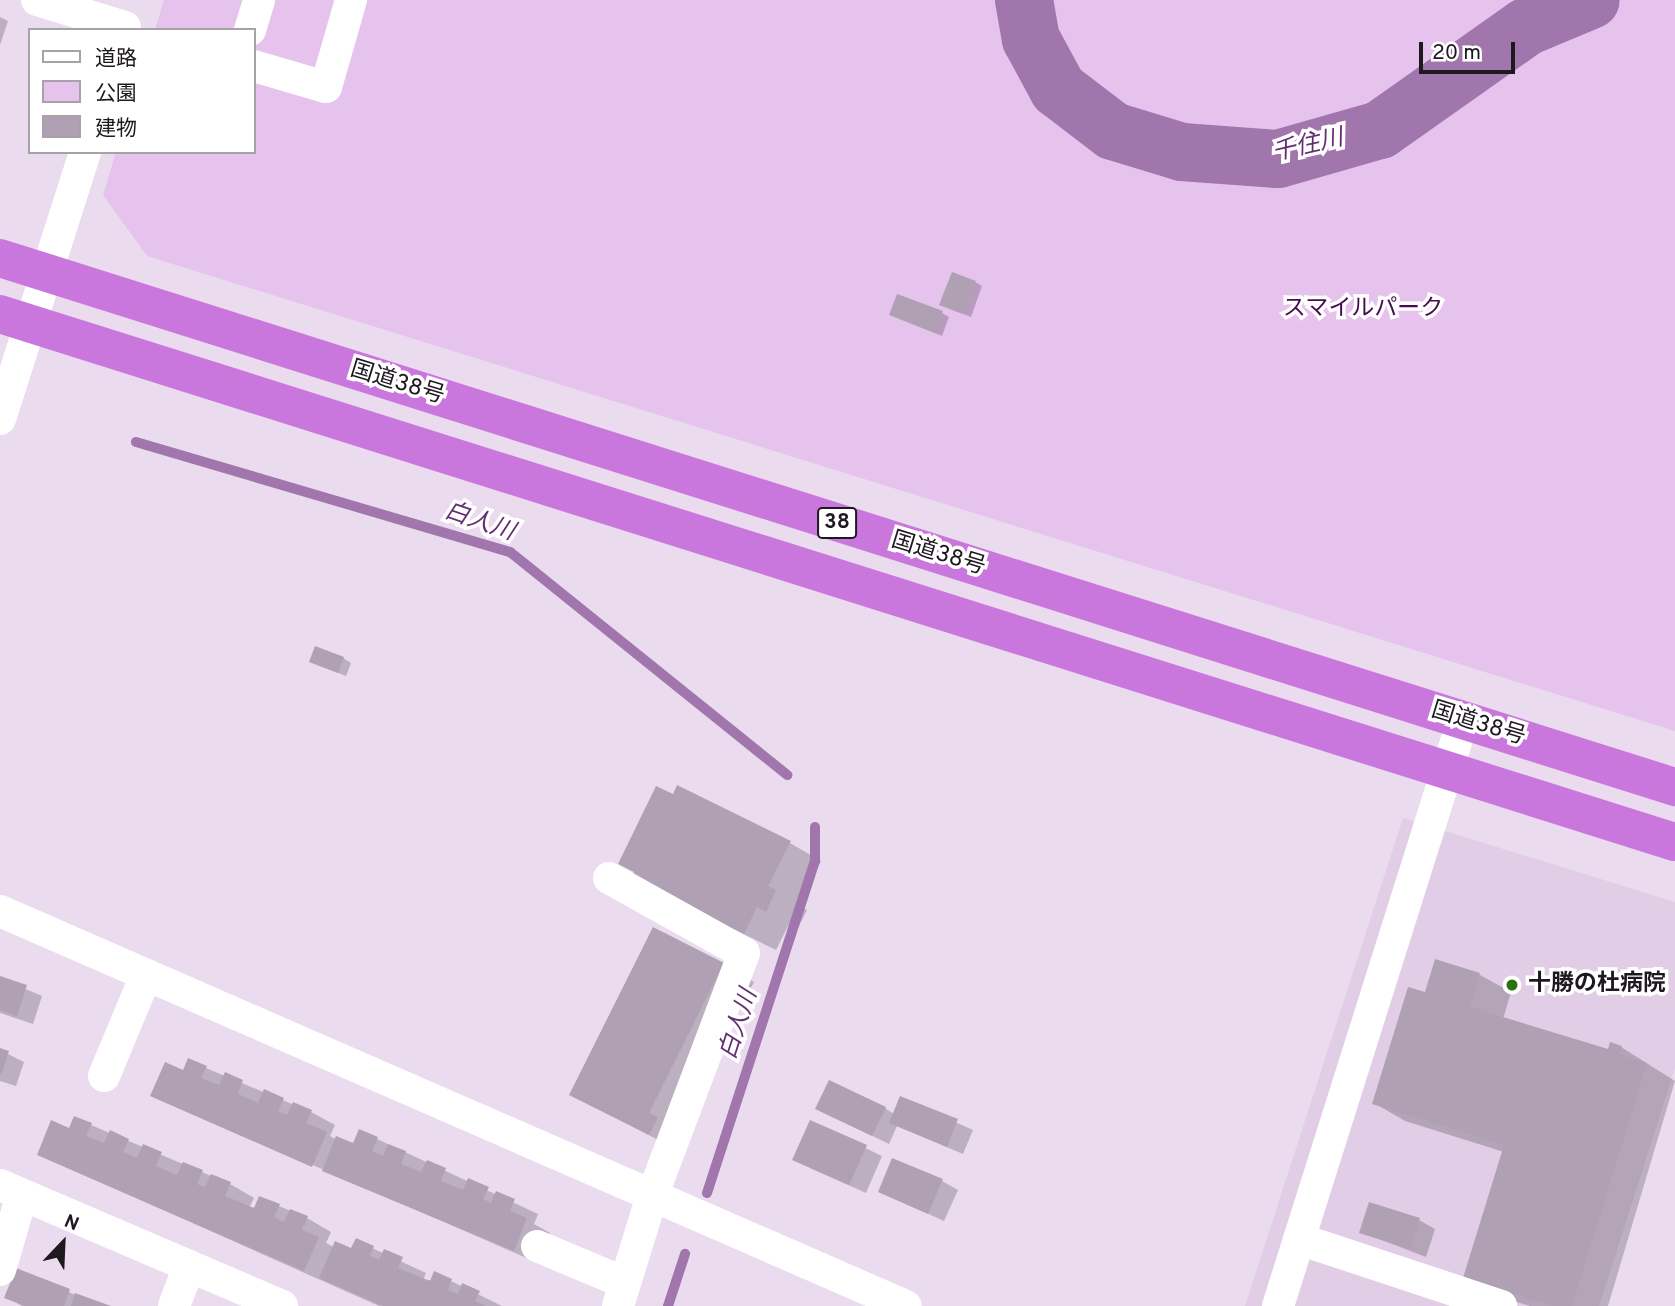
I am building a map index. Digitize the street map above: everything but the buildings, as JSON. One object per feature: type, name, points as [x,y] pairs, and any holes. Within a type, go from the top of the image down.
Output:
[{"type":"highway","name":"国道38号","points":[[0,258],[1675,787]]},
{"type":"highway","name":"38","points":[[15,319],[1675,842]]},
{"type":"street","points":[[37,0],[127,19]]},
{"type":"street","points":[[251,28],[259,0]]},
{"type":"street","points":[[256,67],[326,87],[351,0]]},
{"type":"street","points":[[0,419],[15,319],[47,273],[84,154]]},
{"type":"street","points":[[1278,1306],[1463,720]]},
{"type":"street","points":[[537,1246],[621,1294],[652,1196],[744,953],[609,878]]},
{"type":"street","points":[[0,911],[906,1306]]},
{"type":"street","points":[[104,1076],[146,975]]},
{"type":"street","points":[[0,1270],[11,1190],[282,1306]]},
{"type":"street","points":[[1299,1239],[1501,1306]]},
{"type":"street","points":[[174,1306],[189,1266]]},
{"type":"shaded area","name":"十勝の杜病院","points":[[1403,818],[1675,902],[1675,1068],[1599,1306],[1245,1306]]},
{"type":"green space","name":"スマイルパーク","points":[[164,0],[1675,0],[1675,731],[147,256],[103,195],[115,154],[256,154],[256,28],[156,28]]},
{"type":"waterway","name":"千住川","points":[[1024,0],[1031,39],[1058,89],[1113,131],[1182,152],[1278,159],[1380,130],[1526,27],[1591,0]]},
{"type":"waterway","name":"白人川","points":[[136,442],[510,552],[787,775]]},
{"type":"waterway","name":"白人川","points":[[707,1193],[815,861],[815,827]]},
{"type":"waterway","name":"白人川","points":[[668,1306],[685,1254]]},
{"type":"place","name":"十勝の杜病院","points":[[1512,985]]}]
